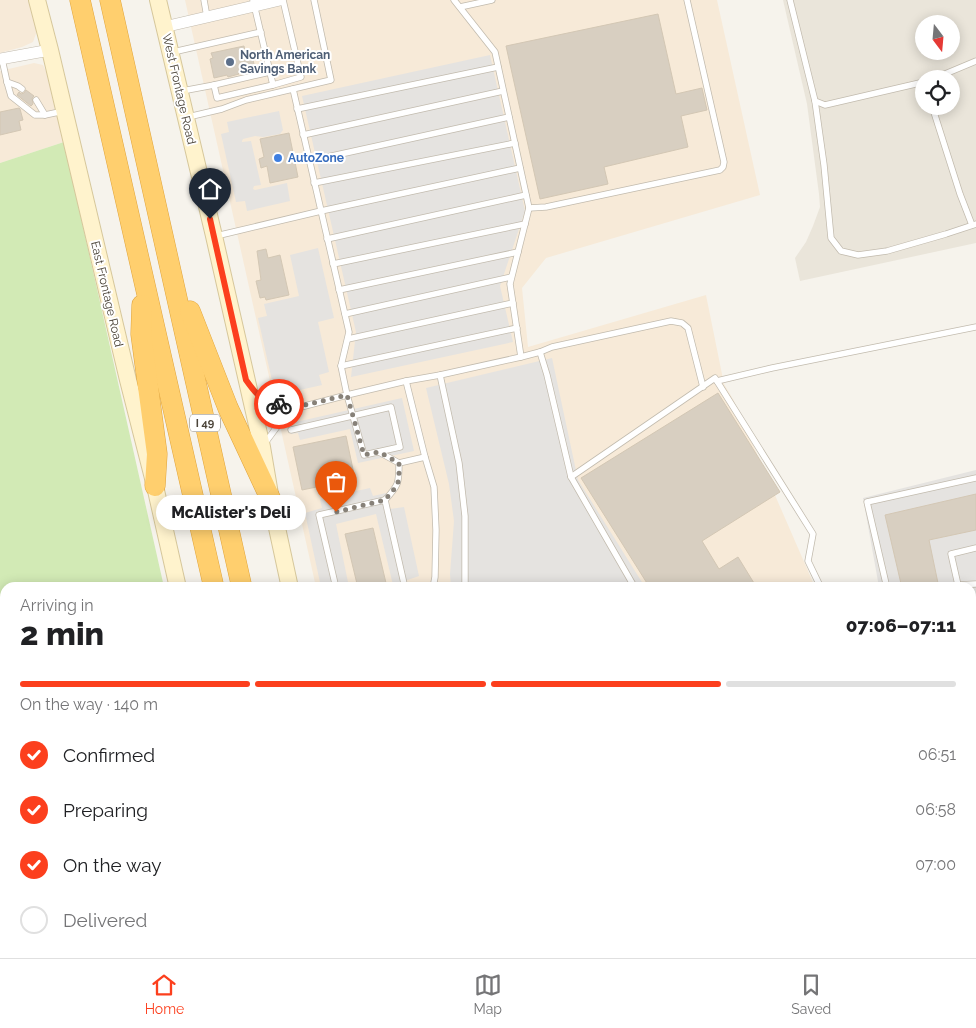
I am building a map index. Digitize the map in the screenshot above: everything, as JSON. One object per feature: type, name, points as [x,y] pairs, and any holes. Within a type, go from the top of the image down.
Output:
[{"type":"highway","name":"I 49","points":[[80,0],[213,582]]},
{"type":"highway","name":"I 49","points":[[110,0],[241,582]]},
{"type":"highway","points":[[168,259],[228,408],[271,500]]},
{"type":"highway","points":[[144,280],[141,334],[157,454],[155,486]]},
{"type":"street","name":"East Frontage Road","points":[[37,0],[177,582]]},
{"type":"street","name":"West Frontage Road","points":[[158,0],[262,447],[289,582]]},
{"type":"street","points":[[164,26],[207,17],[254,3],[282,0]]},
{"type":"street","points":[[1,59],[50,50]]},
{"type":"lane","points":[[204,0],[207,17]]},
{"type":"lane","points":[[217,98],[301,77],[282,0]]},
{"type":"lane","points":[[186,117],[220,110],[246,100],[331,80],[314,0]]},
{"type":"lane","points":[[454,0],[495,52],[529,208],[510,284],[521,356]]},
{"type":"lane","points":[[460,7],[492,0]]},
{"type":"lane","points":[[529,208],[556,205],[720,170],[723,167],[724,162],[687,0]]},
{"type":"lane","points":[[790,0],[815,101],[824,165],[831,238],[841,252],[858,255],[887,251],[974,225],[960,194],[935,115]]},
{"type":"lane","points":[[254,3],[273,85]]},
{"type":"lane","points":[[170,52],[261,32]]},
{"type":"lane","points":[[1,59],[11,96],[35,114],[45,115],[65,111]]},
{"type":"lane","points":[[954,70],[976,61]]},
{"type":"lane","points":[[297,109],[498,67]]},
{"type":"lane","points":[[179,92],[270,72]]},
{"type":"lane","points":[[6,82],[22,89]]},
{"type":"lane","points":[[815,101],[825,105],[915,84]]},
{"type":"lane","points":[[214,85],[220,110]]},
{"type":"lane","points":[[291,430],[353,415],[390,407],[400,447],[364,455],[353,415],[347,395],[341,366],[349,332],[293,89]]},
{"type":"lane","points":[[303,134],[503,91]]},
{"type":"lane","points":[[36,100],[45,115]]},
{"type":"lane","points":[[309,161],[509,117]]},
{"type":"lane","points":[[314,183],[515,143]]},
{"type":"lane","points":[[214,236],[520,168]]},
{"type":"lane","points":[[328,239],[526,195]]},
{"type":"lane","points":[[334,264],[525,224]]},
{"type":"lane","points":[[339,290],[518,252]]},
{"type":"lane","points":[[345,314],[511,277]]},
{"type":"lane","points":[[348,339],[513,303]]},
{"type":"lane","points":[[262,447],[285,416],[301,406],[406,380],[440,375],[671,320],[682,323],[688,328],[703,387]]},
{"type":"lane","points":[[570,477],[715,378],[717,380],[976,327]]},
{"type":"lane","points":[[341,366],[517,328]]},
{"type":"lane","points":[[540,352],[570,477],[631,582]]},
{"type":"lane","points":[[440,375],[459,464],[466,516],[465,582]]},
{"type":"lane","points":[[246,380],[256,394],[270,403],[301,406]]},
{"type":"lane","points":[[406,380],[434,487],[436,530],[434,582]]},
{"type":"lane","points":[[717,380],[813,534],[808,561],[818,582]]},
{"type":"lane","points":[[379,452],[399,463],[425,457]]},
{"type":"lane","points":[[335,582],[319,515],[385,500],[399,480],[399,463]]},
{"type":"lane","points":[[886,582],[867,502],[976,478]]},
{"type":"lane","points":[[385,500],[404,582]]},
{"type":"lane","points":[[957,582],[951,554],[976,548]]},
{"type":"shaded area","points":[[0,0],[29,0],[37,31],[33,42],[0,53]]},
{"type":"shaded area","points":[[185,0],[717,0],[760,195],[546,258],[522,288],[528,347],[706,295],[724,384],[734,401],[813,582],[315,582]]},
{"type":"shaded area","points":[[783,0],[976,0],[976,243],[800,281],[795,258],[806,242],[813,226],[820,207],[807,104]]},
{"type":"shaded area","points":[[490,55],[525,211],[500,286],[513,342],[351,377],[356,332],[302,96]]},
{"type":"shaded area","points":[[34,63],[43,65],[48,76],[64,142],[0,163],[0,71]]},
{"type":"shaded area","points":[[279,111],[283,130],[280,134],[263,137],[255,136],[243,139],[242,142],[251,141],[261,185],[254,186],[253,189],[287,183],[290,201],[247,211],[245,201],[236,202],[221,134],[229,132],[227,122]]},
{"type":"shaded area","points":[[318,248],[334,318],[318,322],[329,372],[319,375],[322,385],[286,393],[283,383],[273,385],[258,318],[267,316],[264,304],[299,296],[290,255]]},
{"type":"shaded area","points":[[552,358],[578,480],[642,582],[451,582],[454,521],[449,484],[426,388]]},
{"type":"shaded area","points":[[402,398],[414,451],[358,463],[350,429],[300,440],[298,433],[291,434],[289,428],[297,426],[296,422]]},
{"type":"shaded area","points":[[976,470],[976,582],[878,582],[863,498]]},
{"type":"shaded area","points":[[370,488],[373,496],[386,493],[390,509],[404,507],[419,576],[402,582],[392,582],[376,514],[336,524],[348,582],[320,582],[305,513],[322,508],[320,499]]},
{"type":"green space","points":[[64,142],[163,582],[0,582],[0,163]]},
{"type":"building","points":[[658,14],[676,94],[702,88],[707,110],[681,116],[688,147],[604,167],[608,184],[540,199],[506,46]]},
{"type":"building","name":"North American Savings Bank","points":[[244,46],[246,56],[252,55],[255,69],[228,77],[227,75],[214,78],[210,59],[213,58],[211,53]]},
{"type":"building","points":[[26,90],[34,96],[31,106],[17,95],[19,92],[21,94],[24,93]]},
{"type":"building","points":[[19,108],[23,120],[19,121],[21,130],[0,135],[0,112]]},
{"type":"building","name":"AutoZone","points":[[289,133],[298,177],[270,183],[267,166],[261,168],[259,159],[264,157],[260,139]]},
{"type":"building","points":[[266,249],[268,258],[280,255],[289,295],[266,300],[265,297],[260,298],[256,281],[261,280],[257,251]]},
{"type":"building","points":[[718,393],[780,492],[702,541],[719,569],[738,557],[753,582],[646,582],[581,478]]},
{"type":"building","points":[[346,436],[355,479],[302,490],[293,447]]},
{"type":"building","points":[[976,494],[976,530],[929,540],[938,582],[901,582],[885,515]]},
{"type":"building","points":[[373,528],[386,582],[357,582],[345,534]]},
{"type":"way so far","points":[[279,404],[301,406],[347,395],[364,455],[379,452],[399,463],[399,480],[385,500],[336,512]]},
{"type":"place","name":"North American Savings Bank","points":[[230,62]]},
{"type":"place","name":"AutoZone","points":[[278,158]]},
{"type":"place","name":"McAlister's Deli","points":[[336,512]]},
{"type":"route","points":[[210,219],[246,380],[256,394],[270,403],[279,404]]}]
